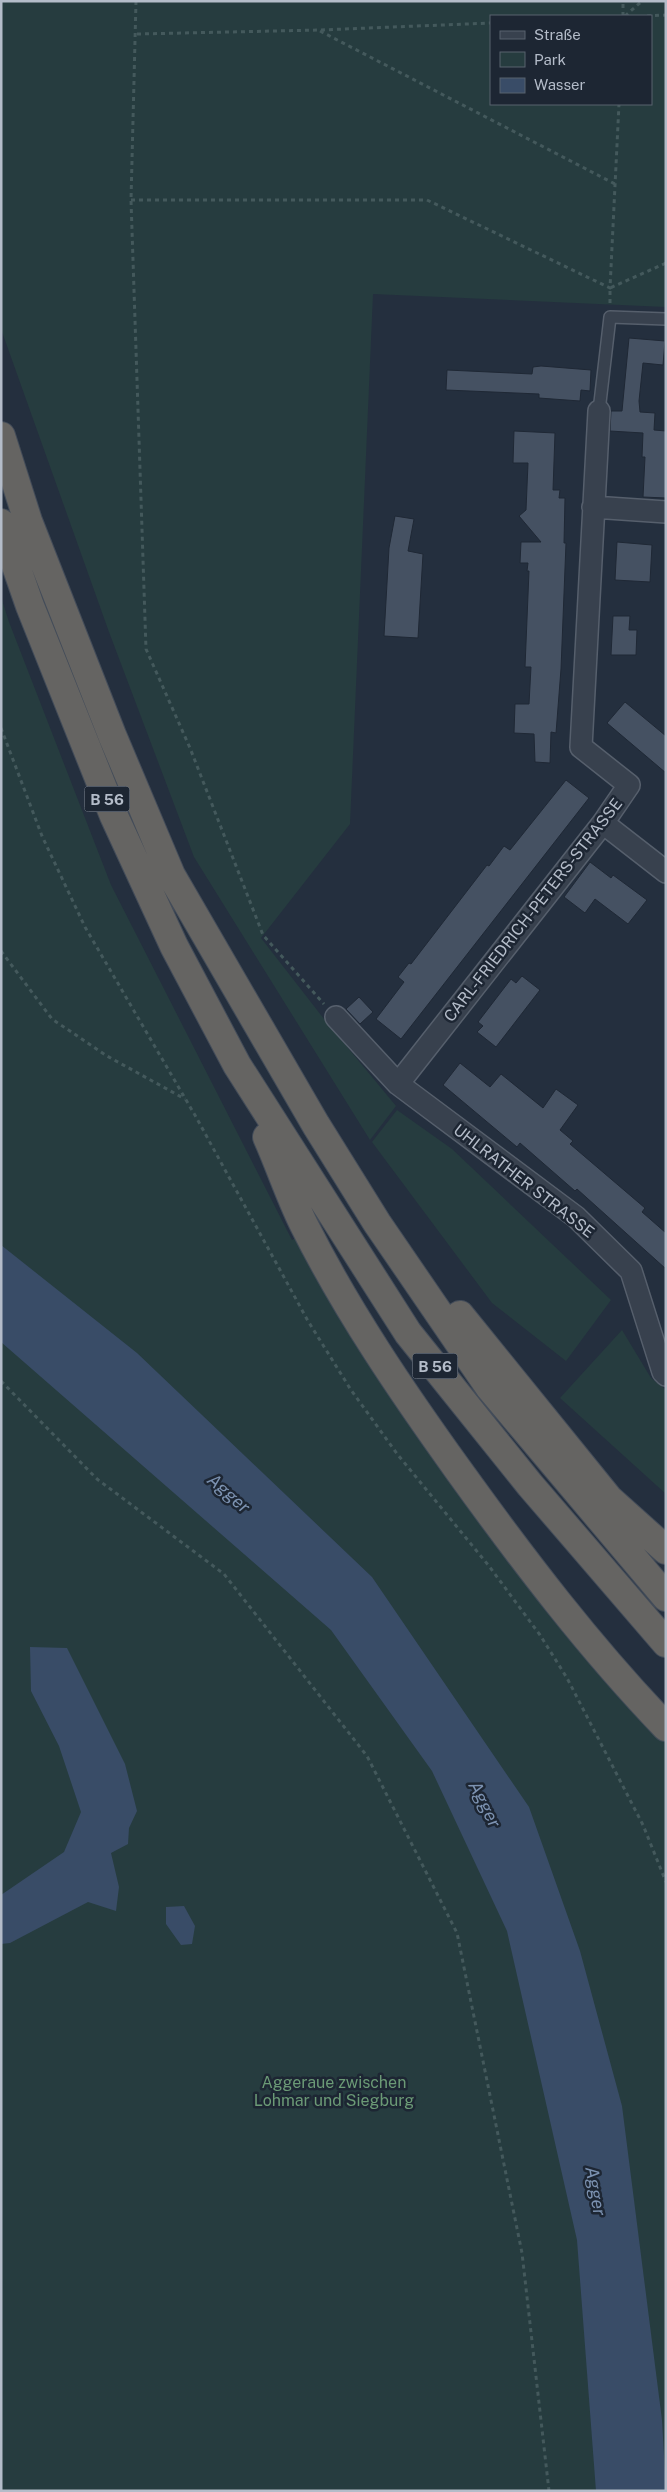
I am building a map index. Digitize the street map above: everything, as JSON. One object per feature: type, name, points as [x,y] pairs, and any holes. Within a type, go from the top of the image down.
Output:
[{"type":"highway","name":"B 56","points":[[1,436],[28,521],[119,754],[171,875],[316,1125],[377,1223],[490,1388],[666,1597]]},
{"type":"highway","name":"B 56","points":[[1,523],[34,614],[114,816],[174,946],[237,1065],[408,1333],[530,1485],[666,1643]]},
{"type":"highway","points":[[237,1065],[304,1224],[352,1309],[414,1409],[517,1551],[642,1702],[666,1727]]},
{"type":"highway","points":[[377,1223],[431,1279],[609,1499],[666,1550]]},
{"type":"street","name":"CARL-FRIEDRICH-PETERS-STRASSE","points":[[398,1084],[603,823],[628,784],[581,747],[599,410]]},
{"type":"street","points":[[593,507],[666,512]]},
{"type":"street","points":[[603,823],[666,872]]},
{"type":"street","name":"UHLRATHER STRASSE","points":[[336,1018],[398,1084],[576,1217],[631,1271],[663,1372],[666,1375]]},
{"type":"lane","name":"CARL-FRIEDRICH-PETERS-STRASSE","points":[[599,410],[610,317],[666,319]]},
{"type":"path","points":[[136,1],[137,34],[131,200],[146,649],[190,748],[263,935],[336,1018]]},
{"type":"path","points":[[623,1],[624,15]]},
{"type":"path","points":[[625,15],[642,1]]},
{"type":"path","points":[[652,16],[666,15]]},
{"type":"path","points":[[137,34],[320,30],[490,23]]},
{"type":"path","points":[[320,30],[615,184]]},
{"type":"path","points":[[610,288],[618,105]]},
{"type":"path","points":[[131,200],[428,200],[610,288],[666,263]]},
{"type":"path","points":[[1,728],[3,738],[42,836],[85,927],[185,1099],[308,1321],[351,1390],[404,1462],[489,1566],[540,1635],[567,1678],[639,1816],[666,1882]]},
{"type":"path","points":[[1,950],[52,1019],[108,1056],[185,1099]]},
{"type":"path","points":[[1,1381],[97,1479],[224,1574],[367,1756],[457,1933],[522,2252],[549,2491]]},
{"type":"green space","points":[[1,1],[666,1],[666,307],[373,294],[350,824],[261,938],[324,1019],[396,1106],[370,1140],[194,857],[109,632],[1,329]]},
{"type":"green space","name":"Aggeraue zwischen Lohmar und Siegburg","points":[[1,597],[111,885],[292,1240],[302,1234],[369,1349],[666,1728],[666,2491],[1,2491]]},
{"type":"green space","points":[[397,1110],[452,1149],[611,1300],[566,1361],[492,1303],[372,1142]]},
{"type":"green space","points":[[622,1330],[651,1378],[666,1390],[666,1494],[560,1398]]},
{"type":"water","name":"Agger","points":[[1,1245],[137,1353],[372,1577],[529,1807],[580,1951],[622,2106],[662,2420],[666,2491],[596,2491],[577,2240],[507,1931],[432,1771],[331,1630],[1,1342]]},
{"type":"water","points":[[30,1647],[67,1648],[125,1764],[137,1811],[129,1828],[128,1844],[111,1853],[119,1887],[116,1911],[88,1902],[10,1943],[1,1944],[1,1895],[64,1852],[81,1812],[59,1746],[31,1691]]},
{"type":"water","points":[[184,1906],[195,1926],[192,1944],[181,1945],[166,1924],[166,1907]]},
{"type":"building","points":[[629,338],[665,341],[663,365],[643,363],[639,401],[640,412],[655,413],[654,430],[666,431],[666,498],[643,497],[645,457],[642,457],[643,433],[610,431],[611,411],[622,411]]},
{"type":"building","points":[[533,367],[591,370],[590,391],[581,390],[580,401],[539,398],[539,394],[446,390],[447,370],[532,374]]},
{"type":"building","points":[[514,431],[555,433],[553,490],[560,490],[559,498],[565,498],[564,543],[566,543],[561,669],[556,733],[551,732],[550,763],[535,762],[534,734],[514,733],[515,704],[529,704],[531,667],[525,667],[529,571],[527,571],[528,563],[520,563],[521,542],[541,542],[519,516],[526,510],[528,463],[513,463]]},
{"type":"building","points":[[395,516],[414,519],[408,551],[423,554],[418,638],[384,636],[389,548]]},
{"type":"building","points":[[617,542],[652,545],[650,582],[615,580]]},
{"type":"building","points":[[613,616],[630,616],[629,630],[637,630],[636,655],[611,655]]},
{"type":"building","points":[[625,702],[666,736],[666,773],[607,723]]},
{"type":"building","points":[[566,780],[589,798],[401,1039],[376,1019],[404,982],[398,977],[409,963],[411,964],[487,865],[489,866],[504,846],[510,850]]},
{"type":"building","points":[[590,862],[611,878],[613,875],[647,900],[628,924],[595,899],[585,913],[564,897]]},
{"type":"building","points":[[522,976],[540,990],[496,1047],[477,1032],[483,1026],[478,1022],[511,979],[516,983]]},
{"type":"building","points":[[359,997],[373,1012],[360,1024],[346,1009]]},
{"type":"building","points":[[460,1063],[490,1087],[501,1074],[543,1108],[556,1089],[578,1105],[560,1130],[573,1141],[570,1144],[645,1208],[642,1212],[666,1233],[666,1269],[577,1189],[575,1191],[520,1143],[517,1147],[443,1085]]}]
